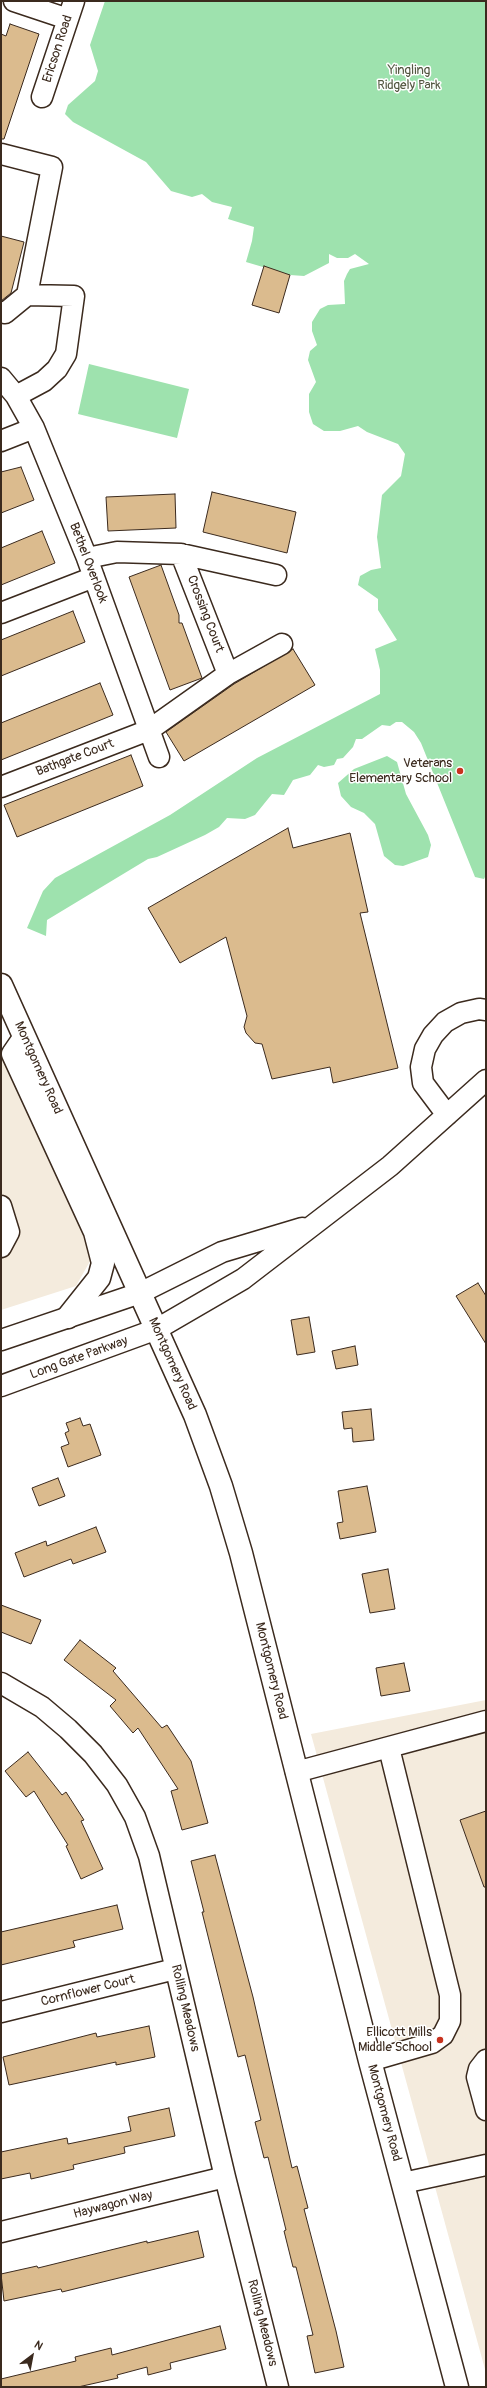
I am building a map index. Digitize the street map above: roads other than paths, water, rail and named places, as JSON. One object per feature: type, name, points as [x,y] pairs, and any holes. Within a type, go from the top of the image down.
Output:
[{"type":"main road","name":"Montgomery Road","points":[[1,984],[195,1415],[222,1486],[247,1576],[370,2061],[457,2387]]},
{"type":"main road","points":[[24,1038],[13,1054],[95,1232],[103,1263],[99,1278],[68,1317]]},
{"type":"street","points":[[14,1],[71,10]]},
{"type":"street","name":"Ericson Road","points":[[42,97],[71,10]]},
{"type":"street","points":[[1,154],[52,167],[27,295],[5,313],[1,312]]},
{"type":"street","points":[[16,396],[44,381],[57,369],[66,354],[74,296],[27,295]]},
{"type":"street","name":"Bethel Overlook","points":[[1,378],[16,396],[34,428],[87,558],[159,757]]},
{"type":"street","points":[[1,441],[34,428]]},
{"type":"street","name":"Crossing Court","points":[[87,558],[117,552],[181,554],[276,575]]},
{"type":"street","name":"Crossing Court","points":[[181,554],[228,674]]},
{"type":"street","points":[[1,613],[94,577]]},
{"type":"street","points":[[149,730],[228,674],[282,644]]},
{"type":"street","name":"Bathgate Court","points":[[1,786],[149,730]]},
{"type":"street","points":[[447,1115],[423,1083],[421,1067],[425,1048],[433,1035],[444,1022],[461,1013],[479,1009],[486,1010]]},
{"type":"street","name":"Long Gate Parkway","points":[[1,1386],[157,1329],[243,1279],[390,1166],[486,1080]]},
{"type":"street","points":[[1,1206],[9,1232],[1,1247]]},
{"type":"street","points":[[1,1340],[140,1293],[222,1252],[314,1224]]},
{"type":"street","name":"Rolling Meadows","points":[[1,1684],[42,1707],[68,1729],[93,1754],[117,1785],[134,1817],[149,1856],[225,2177],[272,2386]]},
{"type":"street","points":[[296,1772],[486,1721]]},
{"type":"street","points":[[370,2061],[432,2043],[444,2035],[450,2021],[450,1995],[389,1748]]},
{"type":"street","name":"Cornflower Court","points":[[1,2012],[175,1969]]},
{"type":"street","points":[[486,2060],[479,2069],[477,2077],[486,2110]]},
{"type":"street","points":[[403,2183],[486,2165]]},
{"type":"street","name":"Haywagon Way","points":[[1,2232],[225,2177]]},
{"type":"place","name":"Veterans Elementary School","points":[[460,771]]},
{"type":"place","name":"Ellicott Mills Middle School","points":[[440,2040]]},
{"type":"park label","name":"Yingling Ridgely Park","points":[[409,78]]}]
